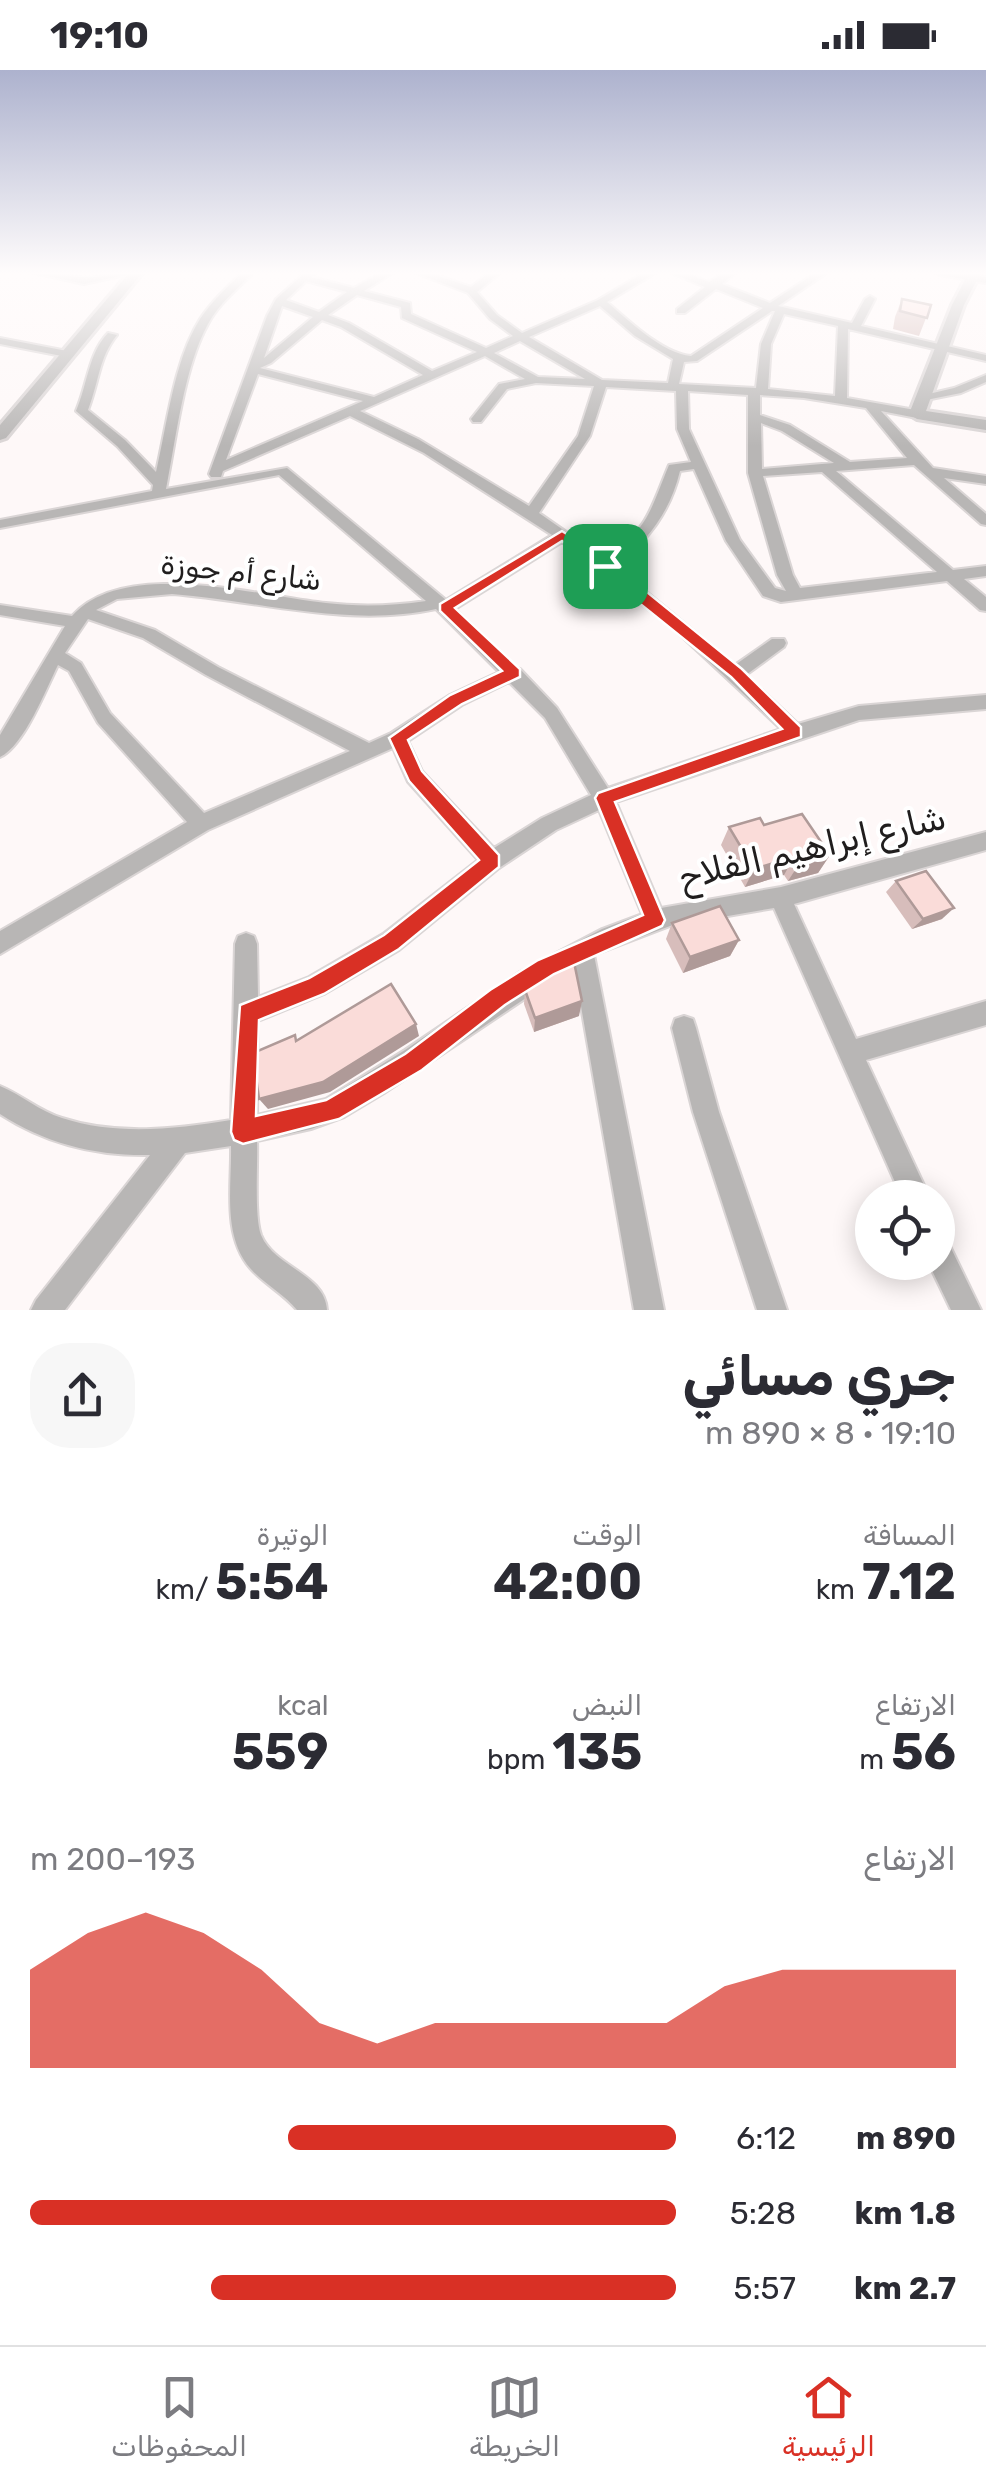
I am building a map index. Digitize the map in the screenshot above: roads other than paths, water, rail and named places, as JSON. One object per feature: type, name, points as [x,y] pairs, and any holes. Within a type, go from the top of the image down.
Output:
[{"type":"street","points":[[0,435],[87,330]]},
{"type":"street","points":[[158,489],[183,397],[190,349],[200,330]]},
{"type":"street","points":[[215,477],[265,330]]},
{"type":"street","points":[[255,367],[303,330]]},
{"type":"street","points":[[349,330],[432,376]]},
{"type":"street","points":[[437,330],[536,380]]},
{"type":"street","points":[[514,330],[601,384]]},
{"type":"street","points":[[215,477],[288,439],[540,330]]},
{"type":"street","points":[[634,330],[680,358],[693,359],[740,330]]},
{"type":"street","points":[[770,330],[754,418],[755,473],[785,576],[796,594]]},
{"type":"street","points":[[842,400],[849,330]]},
{"type":"street","points":[[870,330],[986,358]]},
{"type":"street","points":[[917,414],[951,330]]},
{"type":"street","points":[[112,334],[98,349],[94,384],[82,410],[122,443],[158,489]]},
{"type":"street","points":[[0,341],[67,354]]},
{"type":"street","points":[[680,358],[678,387],[683,429],[747,563],[775,596],[986,571]]},
{"type":"street","points":[[255,367],[377,401]]},
{"type":"street","points":[[926,396],[956,391],[986,378]]},
{"type":"street","points":[[476,419],[504,386],[536,380],[758,391],[842,400],[986,425]]},
{"type":"street","points":[[532,512],[584,436],[601,384]]},
{"type":"street","points":[[868,405],[918,461],[986,521]]},
{"type":"street","points":[[352,412],[392,428],[532,512],[736,673],[795,732]]},
{"type":"street","points":[[754,418],[786,428],[847,466]]},
{"type":"street","points":[[282,471],[288,439]]},
{"type":"street","points":[[755,473],[918,461]]},
{"type":"street","points":[[605,566],[644,536],[661,508],[674,468],[698,465]]},
{"type":"street","points":[[825,468],[986,606]]},
{"type":"street","points":[[0,524],[215,477],[282,471],[443,605],[551,713],[604,798],[655,920]]},
{"type":"street","points":[[930,471],[986,480]]},
{"type":"street","points":[[443,605],[562,535]]},
{"type":"street","name":"شارع أم جوزة","points":[[82,617],[111,594],[158,588],[330,609],[389,611],[443,605]]},
{"type":"street","points":[[0,610],[82,617],[149,634],[368,751]]},
{"type":"street","points":[[0,749],[9,726],[82,617]]},
{"type":"street","points":[[736,673],[778,643]]},
{"type":"street","points":[[56,656],[76,667],[104,718],[201,824]]},
{"type":"street","points":[[0,942],[201,824],[398,738],[456,700],[514,673]]},
{"type":"street","points":[[248,1013],[316,986],[392,942],[492,861],[549,824],[604,798],[859,714],[986,702]]},
{"type":"street","points":[[398,738],[415,776],[492,861]]},
{"type":"street","name":"شارع إبراهيم الفلاح","points":[[0,1099],[21,1115],[81,1136],[126,1143],[177,1142],[243,1132],[330,1111],[414,1062],[497,998],[582,950],[655,920],[780,897],[986,841]]},
{"type":"street","points":[[780,897],[908,1180]]},
{"type":"street","points":[[246,944],[248,1013],[243,1132],[248,1237],[262,1262],[302,1292],[312,1303],[312,1310]]},
{"type":"street","points":[[582,950],[649,1310]]},
{"type":"street","points":[[853,1052],[986,1013]]},
{"type":"street","points":[[684,1028],[706,1112],[772,1310]]},
{"type":"street","points":[[46,1310],[177,1142]]},
{"type":"street","points":[[952,1280],[966,1310]]}]
